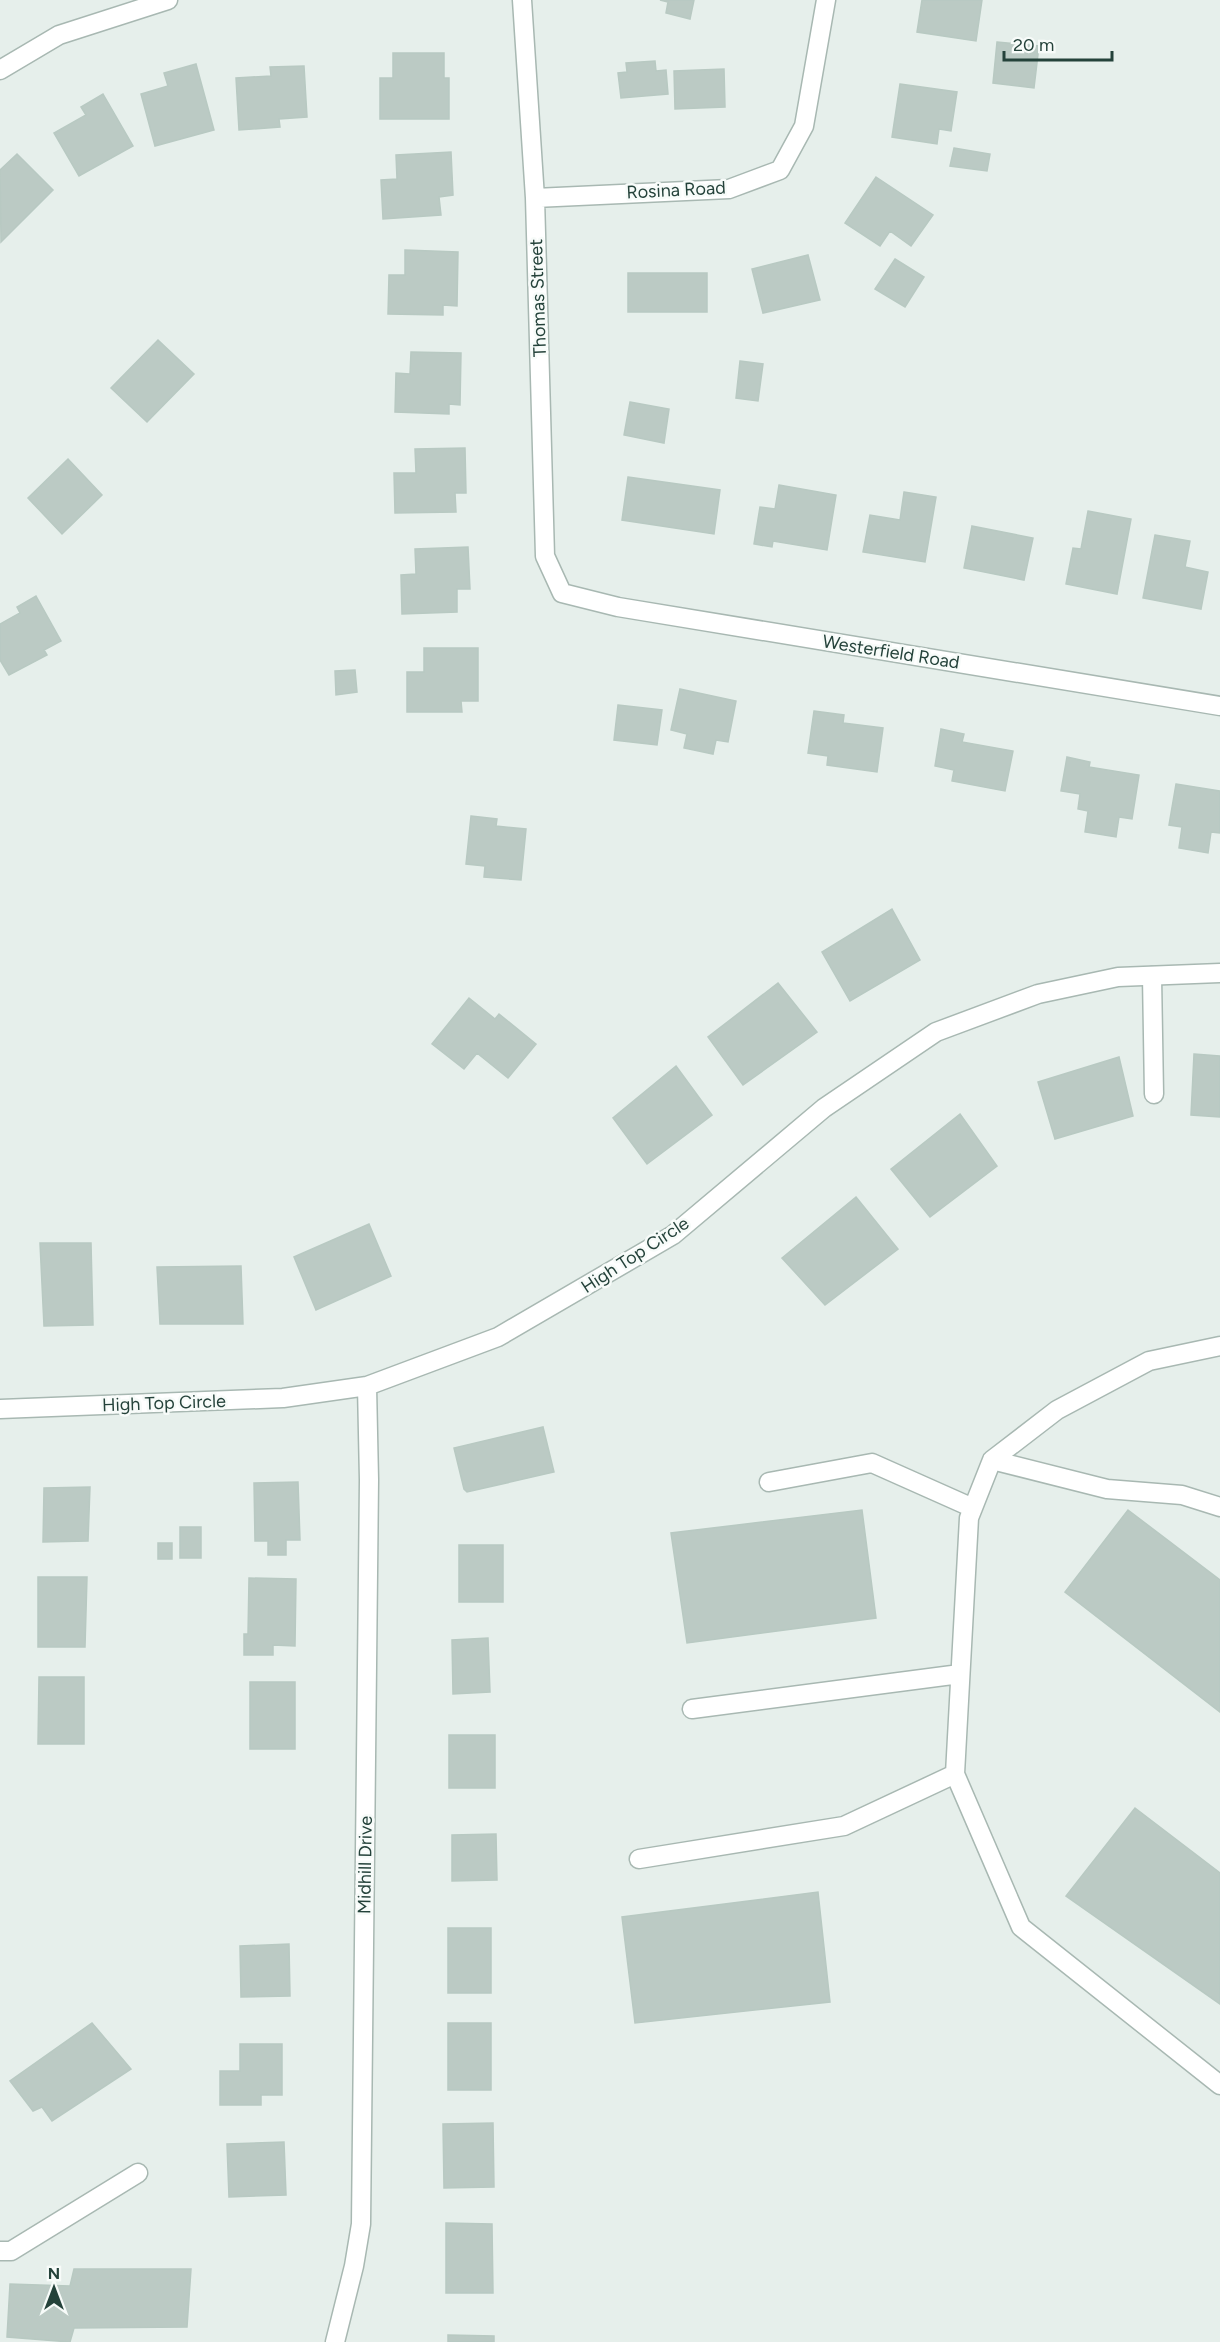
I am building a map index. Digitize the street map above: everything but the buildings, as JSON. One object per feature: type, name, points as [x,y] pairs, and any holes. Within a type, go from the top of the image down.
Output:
[{"type":"street","points":[[0,70],[59,35],[168,0]]},
{"type":"street","name":"Thomas Street","points":[[522,0],[535,198],[545,556],[562,593]]},
{"type":"street","name":"Rosina Road","points":[[535,198],[729,189],[780,170],[804,126],[826,0]]},
{"type":"street","name":"Westerfield Road","points":[[562,593],[618,607],[1220,706]]},
{"type":"street","name":"High Top Circle","points":[[0,1409],[283,1398],[367,1386],[498,1337],[673,1235],[824,1108],[936,1032],[1038,994],[1118,977],[1220,973]]},
{"type":"street","points":[[1152,976],[1154,1094]]},
{"type":"street","points":[[1220,1346],[1149,1361],[1057,1410],[992,1460],[969,1518],[954,1774],[1021,1927],[1220,2085]]},
{"type":"street","name":"Midhill Drive","points":[[335,2342],[354,2266],[361,2224],[368,1503],[367,1386]]},
{"type":"street","points":[[992,1460],[1107,1489],[1182,1495],[1214,1503],[1220,1507]]},
{"type":"street","points":[[769,1482],[872,1462],[973,1508]]},
{"type":"street","points":[[692,1709],[960,1674]]},
{"type":"street","points":[[639,1859],[844,1826],[954,1774]]},
{"type":"street","points":[[0,2251],[11,2251],[138,2173]]}]
